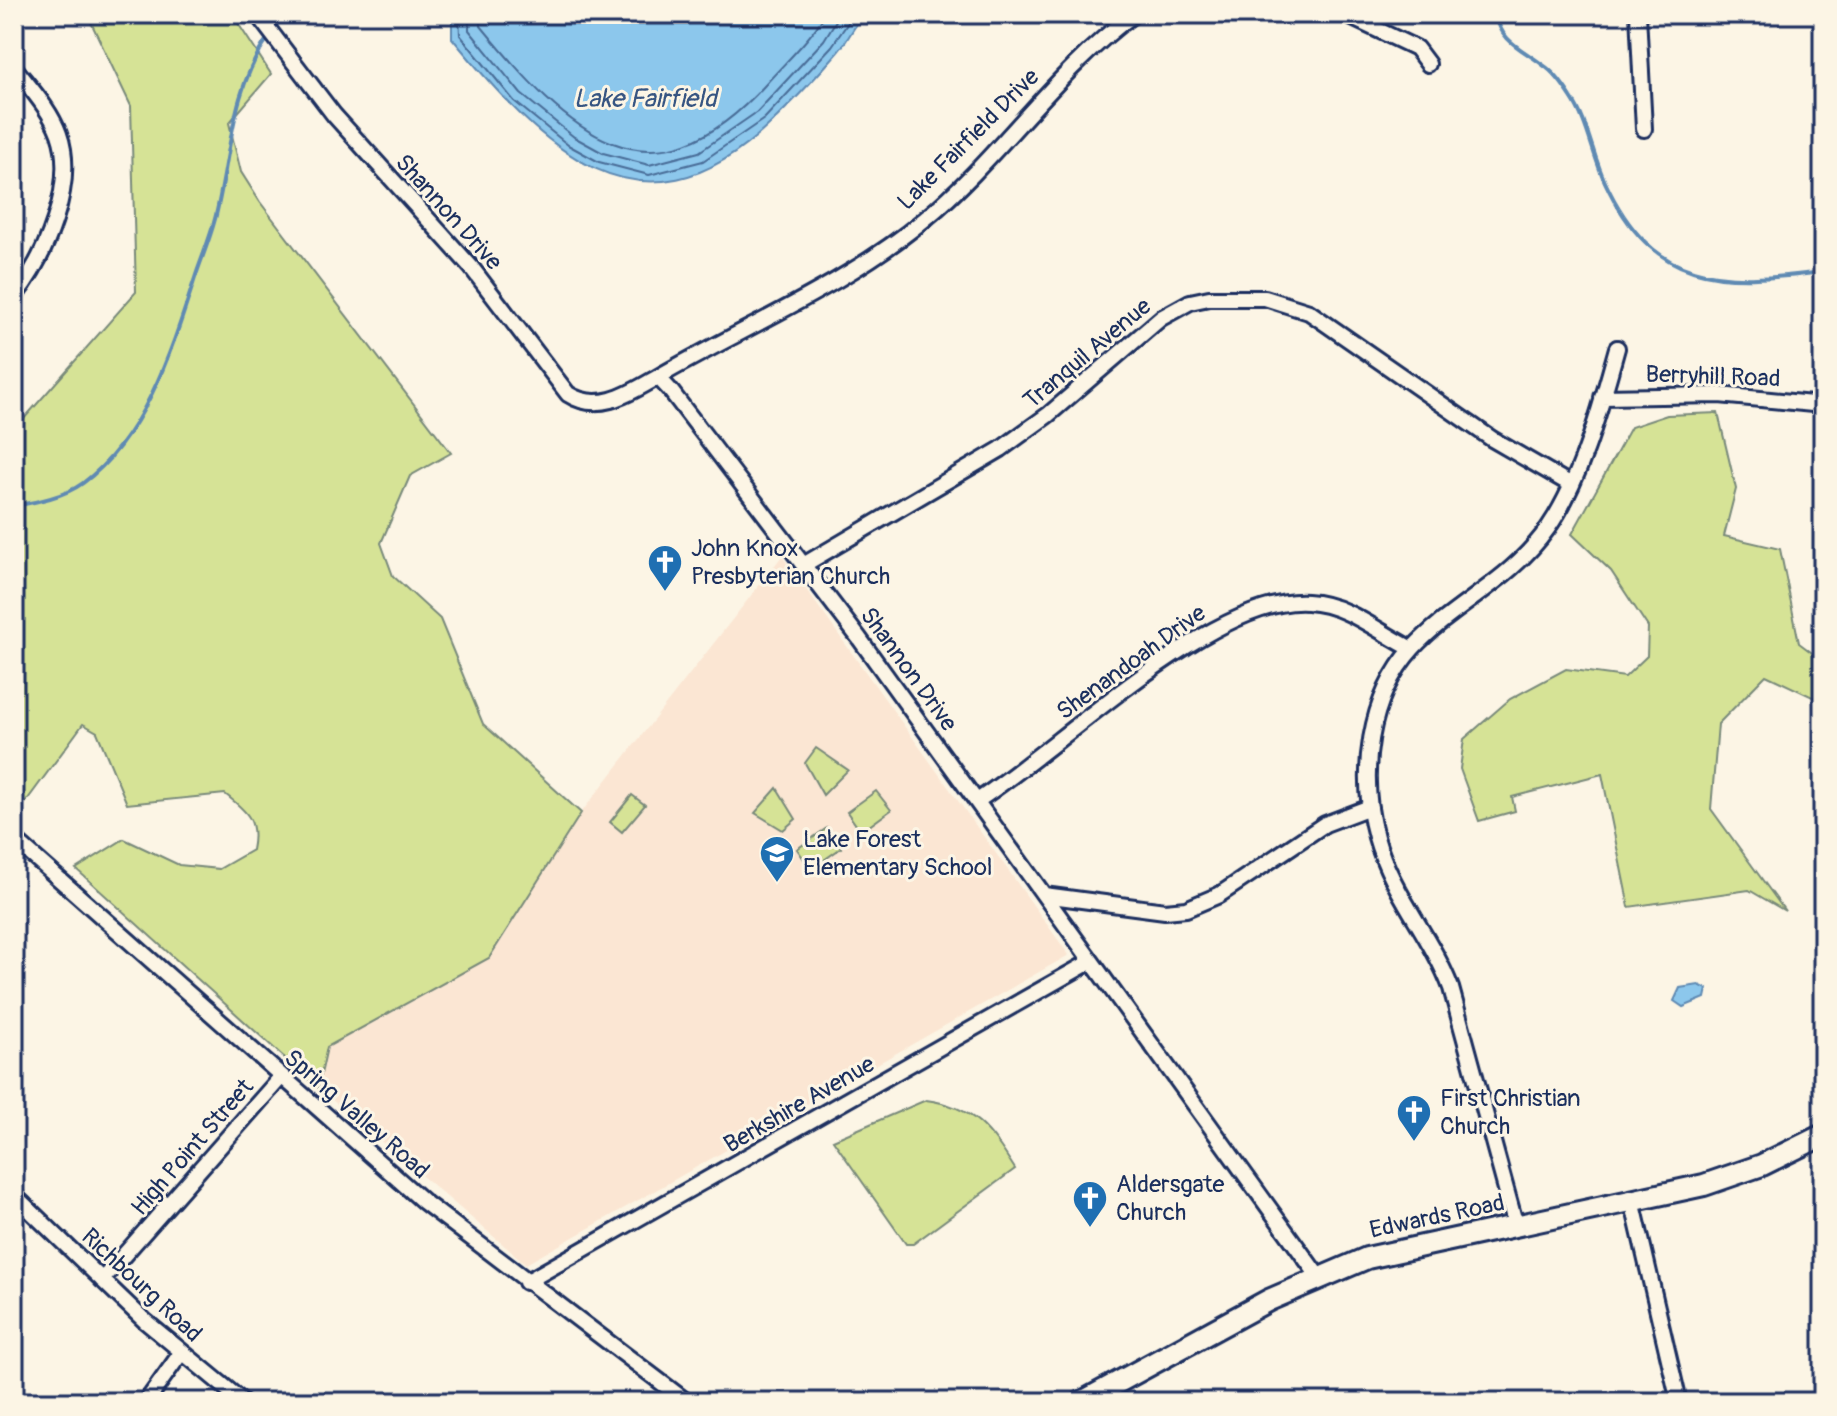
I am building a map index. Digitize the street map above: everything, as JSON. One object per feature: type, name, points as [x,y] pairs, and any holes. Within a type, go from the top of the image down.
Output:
[{"type":"street","name":"Lake Fairfield Drive","points":[[658,377],[848,272],[924,220],[1061,77],[1134,14]]},
{"type":"street","points":[[1344,14],[1416,48],[1428,64]]},
{"type":"street","points":[[1638,14],[1644,129]]},
{"type":"street","name":"Shannon Drive","points":[[259,17],[334,115],[471,267],[568,394],[583,401],[605,402],[658,377],[805,564],[1318,1276]]},
{"type":"street","points":[[14,67],[52,119],[64,160],[59,198],[49,229],[36,264],[14,297]]},
{"type":"street","name":"Tranquil Avenue","points":[[805,564],[1001,449],[1048,415],[1161,318],[1190,302],[1209,298],[1265,298],[1309,312],[1492,439],[1570,484]]},
{"type":"street","points":[[1516,1226],[1451,988],[1439,960],[1388,869],[1370,807],[1367,770],[1370,742],[1385,698],[1412,649],[1489,590],[1526,555],[1551,523],[1586,448],[1617,348]]},
{"type":"street","name":"Berryhill Road","points":[[1602,397],[1719,395],[1823,405]]},
{"type":"street","name":"Shenandoah Drive","points":[[977,801],[1193,642],[1246,614],[1291,602],[1326,605],[1348,612],[1412,649]]},
{"type":"street","points":[[1044,895],[1165,911],[1186,909],[1219,895],[1325,824],[1370,807]]},
{"type":"street","name":"Spring Valley Road","points":[[14,839],[424,1202],[687,1402]]},
{"type":"street","name":"Berkshire Avenue","points":[[526,1282],[1090,962]]},
{"type":"street","name":"High Point Street","points":[[102,1280],[281,1077]]},
{"type":"street","name":"Edwards Road","points":[[1082,1402],[1150,1361],[1318,1276],[1378,1255],[1704,1185],[1752,1169],[1823,1135]]},
{"type":"street","name":"Richbourg Road","points":[[14,1195],[181,1353],[243,1402]]},
{"type":"street","points":[[1632,1200],[1679,1402]]},
{"type":"street","points":[[146,1402],[181,1353]]},
{"type":"shaded area","name":"Lake Forest Elementary School","points":[[782,556],[1069,955],[526,1264],[318,1088],[327,1047],[489,958],[581,813]]},
{"type":"green space","points":[[87,14],[232,14],[271,74],[229,123],[241,172],[260,202],[451,453],[410,476],[381,543],[393,576],[440,619],[483,724],[581,813],[489,958],[327,1047],[318,1088],[76,869],[124,839],[179,865],[219,869],[252,850],[252,824],[240,806],[225,794],[127,804],[97,732],[83,724],[14,818],[14,430],[136,292],[131,106]]},
{"type":"green space","points":[[1718,413],[1736,489],[1724,536],[1780,549],[1799,643],[1823,661],[1823,702],[1766,675],[1718,724],[1711,809],[1785,911],[1749,890],[1629,907],[1602,774],[1512,797],[1515,811],[1479,821],[1460,769],[1464,739],[1510,699],[1566,669],[1625,677],[1647,656],[1648,627],[1611,571],[1572,534],[1631,427],[1667,415]]},
{"type":"green space","points":[[816,748],[848,770],[823,795],[805,763]]},
{"type":"green space","points":[[777,788],[796,819],[783,830],[755,813]]},
{"type":"green space","points":[[876,791],[891,810],[861,832],[847,812]]},
{"type":"green space","points":[[632,795],[645,805],[622,832],[610,822]]},
{"type":"green space","points":[[827,828],[841,848],[811,869],[797,849]]},
{"type":"green space","points":[[926,1100],[957,1108],[980,1122],[1015,1169],[913,1244],[906,1244],[833,1140]]},
{"type":"water","name":"Lake Fairfield","points":[[452,14],[865,14],[837,53],[787,107],[722,161],[677,179],[635,180],[595,168],[557,145],[520,114],[452,38]]},
{"type":"water","points":[[1699,985],[1707,989],[1705,998],[1683,1007],[1674,1001],[1680,988]]},
{"type":"waterway","points":[[274,28],[284,14]]},
{"type":"waterway","points":[[1496,14],[1507,38],[1551,71],[1568,93],[1582,117],[1605,182],[1624,217],[1645,242],[1668,260],[1694,271],[1722,277],[1752,278],[1823,272]]},
{"type":"waterway","points":[[14,506],[59,495],[83,483],[105,464],[140,417],[177,334],[216,215],[239,100],[256,57],[269,36]]},
{"type":"place","name":"John Knox Presbyterian Church","points":[[665,593]]},
{"type":"place","name":"Lake Forest Elementary School","points":[[777,884]]},
{"type":"place","name":"First Christian Church","points":[[1414,1143]]},
{"type":"place","name":"Aldersgate Church","points":[[1090,1229]]}]
